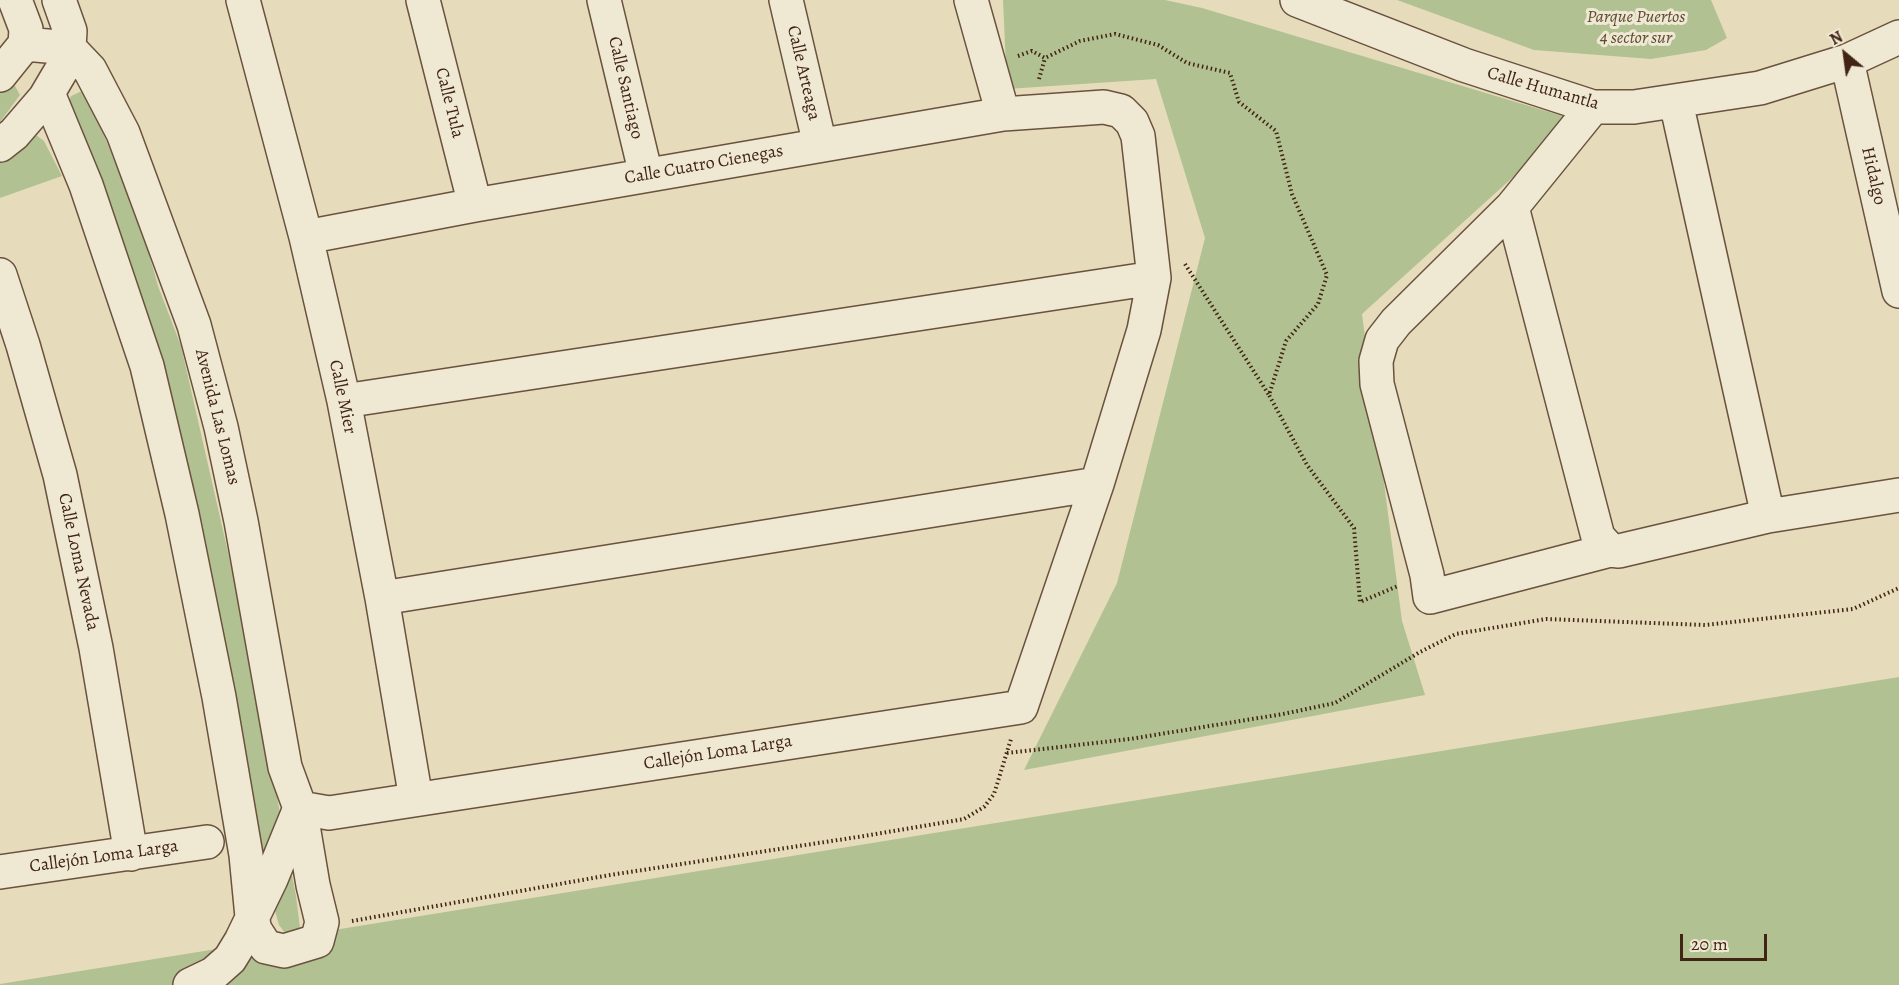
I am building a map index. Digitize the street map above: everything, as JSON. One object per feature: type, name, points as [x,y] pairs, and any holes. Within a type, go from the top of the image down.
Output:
[{"type":"street","points":[[0,75],[25,44],[26,29],[15,0]]},
{"type":"street","points":[[0,145],[14,134],[48,93],[65,64],[70,31],[58,0]]},
{"type":"street","name":"Calle Mier","points":[[243,0],[306,237],[344,401],[382,598],[416,799]]},
{"type":"street","name":"Calle Tula","points":[[423,0],[475,205]]},
{"type":"street","name":"Calle Santiago","points":[[604,0],[646,175]]},
{"type":"street","name":"Calle Arteaga","points":[[786,0],[820,145]]},
{"type":"street","points":[[971,0],[1003,114]]},
{"type":"street","name":"Calle Humantla","points":[[1297,0],[1464,65],[1593,107],[1634,107],[1760,88],[1847,61],[1899,37]]},
{"type":"street","points":[[25,44],[69,48]]},
{"type":"street","name":"Avenida Las Lomas","points":[[69,48],[90,70],[123,133],[194,325],[241,521],[285,767],[300,808],[313,885],[322,922],[318,941],[284,951],[266,947],[255,930],[252,917]]},
{"type":"street","name":"Hidalgo","points":[[1847,61],[1899,291]]},
{"type":"street","points":[[48,93],[86,185],[147,366],[182,514],[219,697],[246,855],[252,917]]},
{"type":"street","points":[[1676,102],[1768,516]]},
{"type":"street","name":"Calle Cuatro Cienegas","points":[[306,237],[475,205],[1003,114],[1104,106],[1121,111],[1132,122],[1138,136],[1154,278]]},
{"type":"street","points":[[1593,107],[1512,207],[1396,322],[1382,340],[1376,361],[1377,384],[1428,586],[1610,550],[1619,551],[1768,516],[1899,495]]},
{"type":"street","points":[[1512,207],[1598,537],[1610,550]]},
{"type":"street","name":"Calle Loma Nevada","points":[[0,275],[23,345],[60,476],[96,648],[131,854]]},
{"type":"street","points":[[344,401],[1154,278],[1144,330],[1097,484],[1021,706]]},
{"type":"street","points":[[382,598],[1097,484]]},
{"type":"street","name":"Callejón Loma Larga","points":[[300,808],[328,813],[1021,706]]},
{"type":"street","points":[[190,985],[213,974],[230,959],[271,879],[300,808]]},
{"type":"street","name":"Callejón Loma Larga","points":[[0,873],[207,842]]},
{"type":"path","points":[[1045,58],[1080,41],[1115,34],[1158,45],[1187,63],[1230,73],[1239,102],[1276,131],[1292,194],[1327,275],[1318,304],[1286,340],[1269,395]]},
{"type":"path","points":[[1014,57],[1032,51],[1045,58]]},
{"type":"path","points":[[1030,80],[1041,79],[1045,58]]},
{"type":"path","points":[[1182,257],[1269,395],[1307,465],[1354,528],[1360,602],[1428,586]]},
{"type":"path","points":[[1007,753],[1130,739],[1335,703],[1420,652],[1456,634],[1546,619],[1705,625],[1853,609],[1899,588]]},
{"type":"path","points":[[347,922],[610,875],[908,830],[964,819],[984,807],[994,794],[1021,706]]},
{"type":"green space","points":[[1003,0],[1165,0],[1202,8],[1576,120],[1362,314],[1402,621],[1425,695],[1024,770],[1117,583],[1205,238],[1156,79],[1007,89]]},
{"type":"green space","name":"Parque Puertos 4 sector sur","points":[[1397,0],[1711,0],[1727,38],[1706,50],[1651,59],[1534,50]]},
{"type":"green space","points":[[9,83],[15,86],[20,95],[0,122],[0,88]]},
{"type":"green space","points":[[84,90],[143,232],[158,286],[181,346],[240,605],[296,896],[300,928],[292,932],[285,933],[279,925],[275,911],[243,752],[69,101],[71,96]]},
{"type":"green space","points":[[36,135],[44,141],[62,176],[0,198],[0,163],[27,138]]},
{"type":"green space","points":[[1899,677],[1899,985],[0,985],[0,984]]}]
